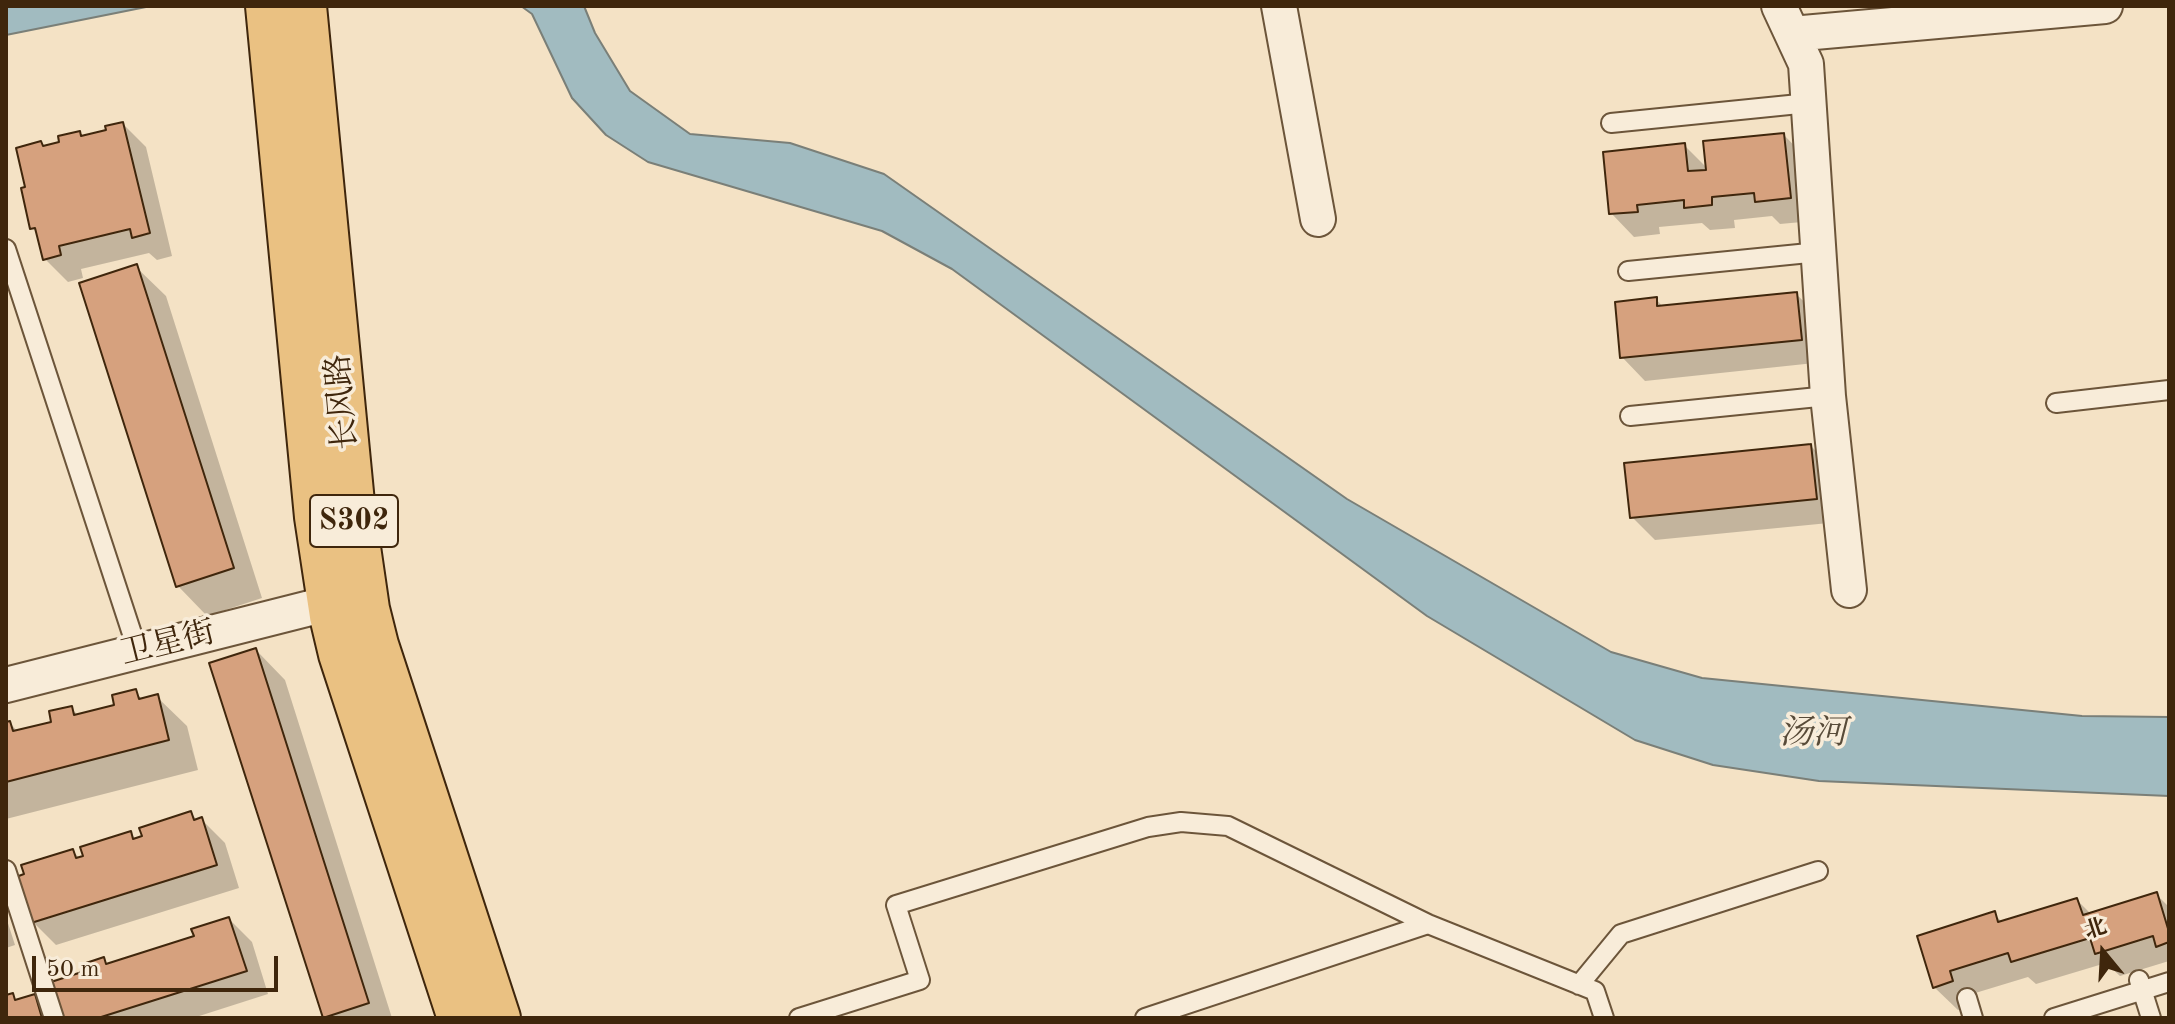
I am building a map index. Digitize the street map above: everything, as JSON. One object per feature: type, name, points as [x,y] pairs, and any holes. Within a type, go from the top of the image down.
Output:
[{"type":"main road","name":"长风路","points":[[268,6],[317,517],[330,603],[341,654],[460,1018]]},
{"type":"main road","name":"长风路","points":[[304,6],[353,513],[367,609],[376,645],[498,1018]]},
{"type":"street","points":[[1279,6],[1318,219]]},
{"type":"street","points":[[1849,590],[1828,396],[1806,64],[1786,20],[2105,6]]},
{"type":"street","name":"卫星街","points":[[6,685],[330,603]]},
{"type":"lane","points":[[1611,123],[1809,103]]},
{"type":"lane","points":[[6,249],[138,652]]},
{"type":"lane","points":[[1628,271],[1819,252]]},
{"type":"lane","points":[[2056,403],[2169,390]]},
{"type":"lane","points":[[1630,416],[1828,396]]},
{"type":"lane","points":[[799,1018],[920,980],[896,905],[1148,827],[1181,822],[1228,826],[1428,924],[1595,991],[1604,1018]]},
{"type":"lane","points":[[6,870],[54,1018]]},
{"type":"lane","points":[[1579,985],[1621,934],[1818,871]]},
{"type":"lane","points":[[1145,1018],[1428,924]]},
{"type":"lane","points":[[2054,1018],[2140,985],[2169,982]]},
{"type":"lane","points":[[2140,985],[2151,1018]]},
{"type":"lane","points":[[1967,998],[1973,1018]]},
{"type":"water","points":[[6,6],[151,6],[6,35]]},
{"type":"water","name":"汤河","points":[[521,6],[584,6],[595,33],[630,91],[690,134],[790,143],[884,174],[1347,499],[1611,652],[1702,678],[2082,716],[2169,717],[2169,796],[1819,781],[1713,765],[1635,740],[1427,616],[952,269],[882,231],[648,162],[606,135],[572,98],[532,14]]},
{"type":"building","points":[[123,122],[150,233],[132,238],[130,229],[59,246],[61,255],[43,260],[35,228],[30,229],[16,148],[41,141],[43,146],[59,142],[58,136],[80,131],[81,136]]},
{"type":"building","points":[[1784,133],[1791,198],[1755,202],[1754,193],[1712,197],[1712,205],[1684,208],[1684,200],[1637,205],[1638,212],[1609,214],[1603,152],[1685,143],[1688,171],[1706,170],[1703,141]]},
{"type":"building","points":[[137,264],[234,568],[176,587],[79,283]]},
{"type":"building","points":[[1797,292],[1802,340],[1620,358],[1615,302],[1657,297],[1657,306]]},
{"type":"building","points":[[1811,444],[1817,499],[1630,518],[1624,463]]},
{"type":"building","points":[[256,648],[369,1003],[323,1018],[209,663]]},
{"type":"building","points":[[136,689],[139,699],[158,694],[169,740],[6,782],[6,722],[10,721],[13,731],[51,722],[49,711],[72,706],[74,715],[114,705],[112,695]]},
{"type":"building","points":[[191,811],[194,820],[202,817],[217,865],[31,923],[16,877],[24,874],[21,865],[73,849],[76,858],[83,856],[80,847],[131,831],[133,839],[142,836],[139,828]]},
{"type":"building","points":[[2157,892],[2169,942],[2156,947],[2153,936],[2095,954],[2090,938],[2011,962],[2008,953],[1950,971],[1953,981],[1933,988],[1917,936],[1995,911],[1998,922],[2077,898],[2083,915]]},
{"type":"building","points":[[229,917],[247,971],[98,1018],[62,1018],[51,982],[85,971],[83,964],[104,957],[106,964],[194,936],[191,929]]},
{"type":"building","points":[[13,993],[15,1000],[35,994],[42,1018],[6,1018],[6,995]]}]
